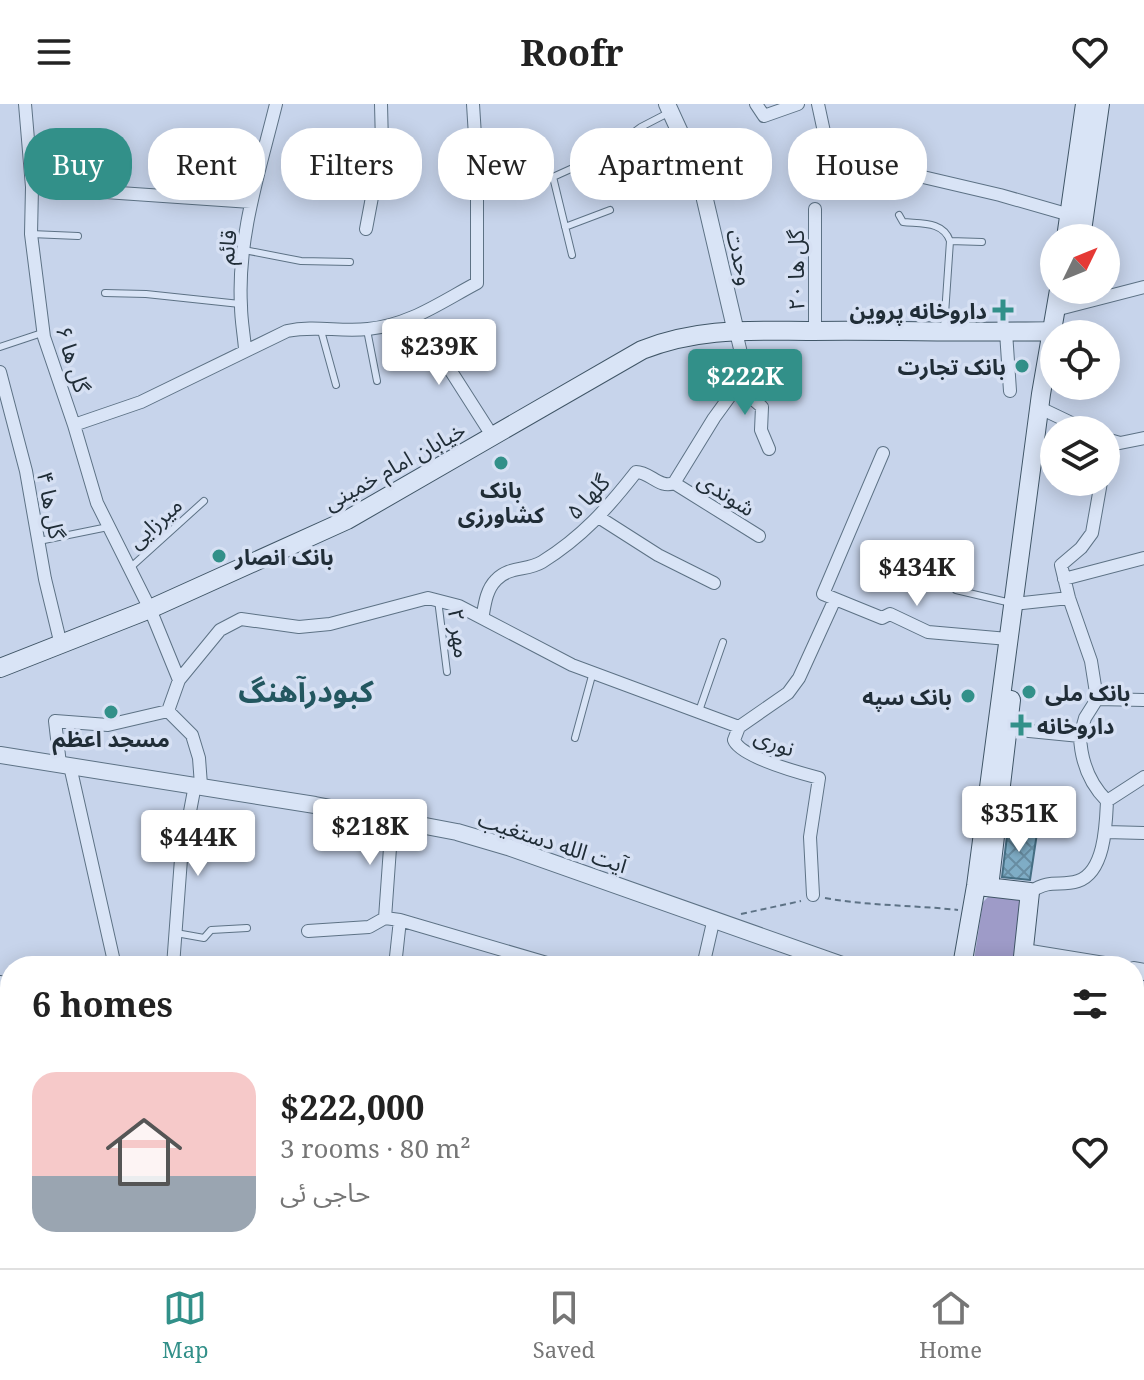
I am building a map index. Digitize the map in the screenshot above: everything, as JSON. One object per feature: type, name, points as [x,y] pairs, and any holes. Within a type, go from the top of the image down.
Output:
[{"type":"main road","points":[[1068,224],[1085,104]]},
{"type":"main road","points":[[1083,224],[1100,104]]},
{"type":"main road","points":[[1054,320],[1056,304]]},
{"type":"main road","name":"خیابان امام خمینی","points":[[0,668],[150,609],[347,520],[642,350],[673,338],[736,332],[1040,331]]},
{"type":"main road","points":[[982,887],[1008,639],[1041,400]]},
{"type":"main road","points":[[964,956],[971,912],[982,887],[1009,729],[1014,668],[1008,639]]},
{"type":"main road","points":[[982,887],[1030,892],[1023,956]]},
{"type":"street","name":"گل ها ۶","points":[[25,104],[27,128]]},
{"type":"street","name":"قائم","points":[[245,349],[240,304],[244,250],[251,202],[276,104]]},
{"type":"street","points":[[366,229],[382,144],[381,104]]},
{"type":"street","points":[[74,425],[141,402],[287,331],[320,327],[367,329],[417,318],[477,283],[477,168],[473,104]]},
{"type":"street","points":[[756,104],[764,116],[798,104]]},
{"type":"street","points":[[818,104],[829,155],[1070,215]]},
{"type":"street","name":"وحدت","points":[[669,108],[699,174],[736,332]]},
{"type":"street","points":[[132,194],[251,202]]},
{"type":"street","name":"گل ها ۶","points":[[32,200],[31,234],[43,333],[86,471],[108,527],[150,609],[179,680]]},
{"type":"street","name":"گل ها ۲۰","points":[[815,209],[815,331]]},
{"type":"street","points":[[1055,310],[1144,287]]},
{"type":"street","points":[[417,318],[493,437]]},
{"type":"street","points":[[736,332],[755,401],[762,407],[761,430],[769,449]]},
{"type":"street","points":[[1006,332],[1010,391]]},
{"type":"street","name":"گل ها ۴","points":[[0,372],[26,471],[45,579],[61,645]]},
{"type":"street","points":[[674,483],[714,418],[746,374]]},
{"type":"street","points":[[1040,408],[1057,416]]},
{"type":"street","points":[[1120,443],[1144,438]]},
{"type":"street","name":"نوری","points":[[813,895],[810,837],[819,778],[737,747],[734,740],[739,727],[788,693],[799,678],[883,453]]},
{"type":"street","name":"گلها ۵","points":[[479,615],[483,614],[488,592],[502,574],[537,565],[600,518],[636,472],[640,471],[663,484],[670,486],[674,483]]},
{"type":"street","name":"شوندی","points":[[674,483],[759,536]]},
{"type":"street","points":[[1030,892],[1049,882],[1079,881],[1085,877],[1099,856],[1106,832],[1107,801],[1092,783],[1080,736],[1085,718],[1097,699],[1091,661],[1061,565],[1081,548],[1092,533],[1099,496]]},
{"type":"street","points":[[600,518],[658,555],[714,583]]},
{"type":"street","points":[[1064,579],[1144,558]]},
{"type":"street","points":[[829,597],[882,618],[890,614],[928,632],[1008,639]]},
{"type":"street","points":[[168,711],[179,680],[220,630],[241,619],[299,627],[330,624],[428,598],[479,615],[572,665],[739,727]]},
{"type":"street","points":[[1013,604],[1069,598]]},
{"type":"street","points":[[1097,699],[1144,700]]},
{"type":"street","points":[[113,956],[55,721],[108,725],[168,711]]},
{"type":"street","points":[[168,711],[192,735],[199,758],[198,785],[181,859],[174,956]]},
{"type":"street","points":[[1009,729],[1080,736]]},
{"type":"street","name":"آیت الله دستغیب","points":[[0,755],[198,785],[484,840],[718,920],[801,956]]},
{"type":"street","points":[[1107,801],[1144,777]]},
{"type":"street","points":[[385,918],[392,820]]},
{"type":"street","points":[[1106,832],[1144,833]]},
{"type":"street","points":[[308,931],[369,927],[385,918],[523,956]]},
{"type":"street","points":[[396,956],[400,920]]},
{"type":"street","points":[[706,956],[718,920]]},
{"type":"lane","points":[[572,255],[553,177],[606,153],[669,108]]},
{"type":"lane","points":[[565,227],[610,210]]},
{"type":"lane","points":[[899,215],[903,222],[939,226],[947,232],[950,241],[944,333]]},
{"type":"lane","points":[[31,234],[78,236]]},
{"type":"lane","points":[[950,241],[982,242]]},
{"type":"lane","points":[[244,250],[301,261],[350,262]]},
{"type":"lane","points":[[105,293],[240,304]]},
{"type":"lane","points":[[320,327],[336,385]]},
{"type":"lane","points":[[367,329],[377,381]]},
{"type":"lane","points":[[0,347],[43,333]]},
{"type":"lane","name":"میرزایی","points":[[128,569],[204,501]]},
{"type":"lane","points":[[39,541],[108,527]]},
{"type":"lane","points":[[956,590],[1013,604]]},
{"type":"lane","name":"مهر ۲","points":[[437,599],[447,672]]},
{"type":"lane","points":[[699,711],[723,642]]},
{"type":"lane","points":[[575,738],[593,672]]},
{"type":"lane","points":[[176,933],[204,938],[211,930],[247,928]]},
{"type":"path","points":[[718,920],[754,909],[807,900],[813,895],[854,903],[906,904],[971,912]]},
{"type":"shaded area","points":[[989,896],[1018,899],[1022,905],[1014,956],[975,956],[983,902]]},
{"type":"building","points":[[1008,828],[1037,833],[1030,880],[1002,877]]},
{"type":"place","name":"داروخانه پروین","points":[[1003,310]]},
{"type":"place","name":"بانک تجارت","points":[[1022,366]]},
{"type":"place","name":"بانک کشاورزی","points":[[501,463]]},
{"type":"place","name":"بانک انصار","points":[[219,556]]},
{"type":"place","name":"بانک ملی","points":[[1029,692]]},
{"type":"place","name":"بانک سپه","points":[[968,696]]},
{"type":"place","name":"مسجد اعظم","points":[[111,712]]},
{"type":"place","name":"داروخانه","points":[[1021,725]]},
{"type":"district","name":"کبودرآهنگ","points":[[306,690]]}]
